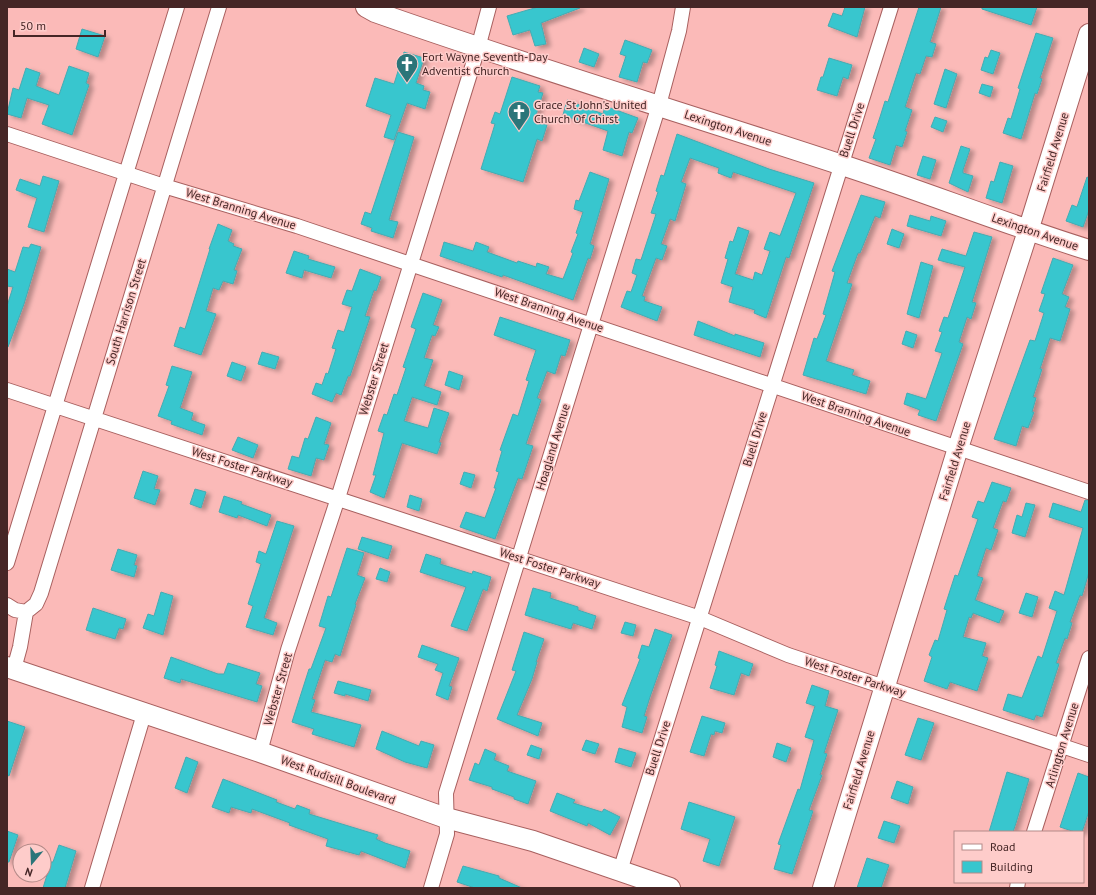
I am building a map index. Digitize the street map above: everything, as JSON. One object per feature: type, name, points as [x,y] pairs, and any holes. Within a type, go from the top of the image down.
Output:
[{"type":"street","points":[[7,563],[177,7]]},
{"type":"street","name":"South Harrison Street","points":[[26,612],[36,604],[41,594],[219,7]]},
{"type":"street","name":"Lexington Avenue","points":[[366,7],[375,12],[478,48],[659,105],[841,165],[1028,231],[1089,250]]},
{"type":"street","name":"Webster Street","points":[[260,752],[288,650],[338,498],[478,48],[489,7]]},
{"type":"street","name":"Hoagland Avenue","points":[[431,888],[447,834],[446,793],[659,105],[679,31],[683,7]]},
{"type":"street","name":"Buell Drive","points":[[620,871],[891,7]]},
{"type":"street","name":"Fairfield Avenue","points":[[823,888],[958,448],[1028,231],[1089,34]]},
{"type":"street","name":"West Branning Avenue","points":[[7,134],[164,186],[298,226],[410,263],[1089,492]]},
{"type":"street","name":"West Foster Parkway","points":[[7,390],[700,618],[788,655],[886,686],[1089,756]]},
{"type":"street","points":[[7,605],[15,610],[26,612],[20,647],[11,668]]},
{"type":"street","name":"Arlington Avenue","points":[[1034,831],[1089,658]]},
{"type":"street","name":"West Rudisill Boulevard","points":[[11,668],[260,752],[446,818],[533,841],[670,888]]},
{"type":"street","points":[[92,888],[144,714]]},
{"type":"building","points":[[538,7],[580,8],[541,23],[546,44],[535,46],[530,30],[513,35],[507,16]]},
{"type":"building","points":[[845,7],[865,7],[857,37],[828,26],[833,13],[842,16]]},
{"type":"building","points":[[919,7],[941,7],[930,42],[936,44],[932,57],[926,56],[920,74],[916,73],[905,107],[912,110],[905,131],[907,132],[902,147],[896,145],[890,165],[869,158],[876,139],[873,138],[885,101],[888,102]]},
{"type":"building","points":[[982,7],[1037,7],[1031,25],[982,9]]},
{"type":"building","points":[[82,29],[105,36],[98,57],[76,49]]},
{"type":"building","points":[[1036,33],[1053,38],[1040,78],[1042,79],[1037,94],[1035,93],[1021,139],[1003,133],[1008,118],[1011,119],[1020,89],[1018,88]]},
{"type":"building","points":[[625,40],[652,50],[647,63],[643,62],[637,82],[619,77],[626,56],[620,54]]},
{"type":"building","points":[[584,48],[599,54],[594,67],[579,62]]},
{"type":"building","points":[[991,50],[1000,53],[993,74],[981,70],[985,57],[988,58]]},
{"type":"building","name":"Fort Wayne Seventh-Day Adventist Church","points":[[404,52],[424,58],[416,83],[424,86],[423,90],[430,92],[425,109],[407,103],[394,140],[384,137],[391,115],[366,106],[375,78],[394,84]]},
{"type":"building","points":[[829,58],[852,65],[848,79],[843,77],[837,96],[817,90]]},
{"type":"building","points":[[69,66],[89,73],[86,83],[89,85],[72,135],[42,124],[49,105],[27,98],[21,118],[7,114],[13,88],[19,90],[26,68],[40,73],[36,86],[59,95]]},
{"type":"building","points":[[945,69],[957,74],[946,108],[934,104]]},
{"type":"building","name":"Grace St John's United Church Of Chirst","points":[[512,77],[540,86],[538,92],[543,93],[534,121],[547,125],[542,141],[537,139],[523,182],[481,169],[495,124],[491,123],[495,112],[500,114]]},
{"type":"building","points":[[982,84],[993,87],[990,97],[979,93]]},
{"type":"building","points":[[567,100],[603,114],[605,106],[638,118],[632,133],[629,132],[622,156],[603,150],[608,131],[563,115]]},
{"type":"building","points":[[935,117],[947,121],[943,132],[931,127]]},
{"type":"building","points":[[398,132],[414,137],[389,220],[398,222],[393,238],[371,231],[372,228],[361,224],[365,212],[371,214]]},
{"type":"building","points":[[677,134],[769,169],[814,183],[789,258],[786,257],[766,318],[754,313],[755,310],[729,302],[733,287],[721,283],[728,259],[725,258],[730,241],[733,242],[738,227],[749,231],[735,274],[753,280],[755,272],[762,275],[770,251],[764,249],[770,232],[780,236],[796,193],[733,172],[731,178],[718,173],[719,168],[690,158],[681,182],[686,184],[675,221],[670,219],[661,244],[667,246],[662,260],[656,258],[642,296],[645,297],[644,301],[662,307],[657,321],[621,307],[627,291],[631,292],[637,275],[632,273],[636,259],[641,260],[656,214],[651,213],[658,192],[656,191],[661,175],[664,176]]},
{"type":"building","points":[[961,146],[970,149],[963,170],[963,173],[973,176],[968,192],[949,183]]},
{"type":"building","points":[[923,156],[936,160],[930,179],[917,175]]},
{"type":"building","points":[[1000,162],[1013,166],[1002,203],[986,198],[991,181],[994,182]]},
{"type":"building","points":[[590,172],[609,179],[590,244],[594,246],[590,259],[588,258],[573,300],[503,275],[502,277],[440,256],[444,242],[473,251],[476,242],[489,247],[487,252],[517,263],[518,261],[536,267],[537,263],[549,267],[546,274],[563,279],[573,253],[571,252],[578,234],[576,233],[583,212],[574,209],[576,200],[579,201]]},
{"type":"building","points":[[43,176],[59,181],[44,232],[28,227],[37,198],[16,190],[20,179],[40,186]]},
{"type":"building","points":[[1087,177],[1089,178],[1089,210],[1083,227],[1066,221],[1072,205],[1077,207]]},
{"type":"building","points":[[861,195],[885,202],[880,218],[875,216],[860,253],[858,253],[847,283],[852,284],[826,361],[854,370],[852,375],[870,381],[866,394],[803,375],[814,338],[817,339],[826,315],[823,314],[835,272],[832,271]]},
{"type":"building","points":[[910,215],[930,221],[931,216],[946,221],[941,236],[907,226]]},
{"type":"building","points":[[218,224],[232,230],[228,241],[234,244],[233,246],[242,249],[234,270],[237,271],[233,284],[223,281],[219,290],[213,288],[206,311],[216,314],[201,355],[174,346],[180,327],[185,329]]},
{"type":"building","points":[[892,229],[904,234],[899,248],[887,244]]},
{"type":"building","points":[[974,232],[992,237],[972,302],[976,303],[971,319],[967,317],[959,342],[963,344],[936,421],[918,415],[920,410],[904,404],[907,393],[926,399],[942,353],[935,351],[942,332],[939,331],[944,317],[948,318],[965,267],[938,260],[942,249],[966,256]]},
{"type":"building","points":[[31,244],[41,247],[24,304],[7,347],[7,306],[13,287],[7,286],[7,269],[15,272],[23,247],[29,248]]},
{"type":"building","points":[[294,251],[309,256],[308,259],[335,267],[331,278],[304,270],[302,278],[286,273]]},
{"type":"building","points":[[1053,258],[1073,265],[1062,294],[1069,297],[1065,307],[1070,309],[1060,341],[1050,338],[1033,397],[1036,398],[1032,412],[1034,412],[1028,428],[1022,426],[1016,446],[994,439],[1030,340],[1035,341],[1044,313],[1039,311],[1045,294],[1041,293]]},
{"type":"building","points":[[921,262],[933,266],[919,318],[907,314]]},
{"type":"building","points":[[360,269],[381,277],[376,291],[374,290],[365,316],[370,317],[350,376],[348,376],[341,395],[336,393],[332,402],[312,394],[316,383],[322,385],[326,373],[328,374],[336,349],[332,348],[338,330],[344,332],[352,307],[342,304],[347,290],[352,291]]},
{"type":"building","points":[[423,293],[442,300],[433,325],[439,327],[435,336],[432,335],[424,358],[433,360],[424,386],[441,392],[437,405],[412,397],[404,421],[428,428],[434,408],[449,413],[439,442],[441,443],[437,454],[402,443],[384,498],[370,492],[376,475],[373,475],[384,433],[378,431],[384,414],[387,415],[394,394],[397,395],[406,368],[403,367],[416,329],[411,327]]},
{"type":"building","points":[[500,317],[570,340],[565,356],[561,355],[555,374],[547,371],[537,398],[541,400],[526,444],[533,446],[522,479],[518,478],[495,539],[460,527],[466,512],[485,518],[496,488],[494,488],[499,472],[496,471],[502,451],[500,450],[513,414],[518,416],[529,381],[526,380],[536,350],[494,335]]},
{"type":"building","points":[[698,321],[735,336],[735,334],[764,343],[760,357],[694,335]]},
{"type":"building","points":[[906,331],[917,335],[913,348],[902,344]]},
{"type":"building","points":[[262,352],[279,357],[275,369],[258,364]]},
{"type":"building","points":[[232,362],[246,367],[241,381],[227,376]]},
{"type":"building","points":[[172,366],[192,372],[180,408],[193,413],[191,420],[205,425],[202,435],[171,424],[172,421],[158,416],[169,386],[166,385]]},
{"type":"building","points":[[449,371],[463,376],[459,390],[445,385]]},
{"type":"building","points":[[316,417],[331,423],[324,444],[329,445],[324,460],[316,458],[311,476],[288,469],[292,456],[299,458],[305,438],[308,439]]},
{"type":"building","points":[[238,437],[258,445],[253,458],[232,450]]},
{"type":"building","points":[[143,471],[158,476],[154,489],[160,490],[155,505],[134,498]]},
{"type":"building","points":[[464,472],[475,475],[471,488],[460,484]]},
{"type":"building","points":[[992,482],[1011,488],[1006,502],[1003,501],[993,528],[998,530],[991,550],[986,548],[977,576],[983,578],[975,600],[1004,611],[999,623],[973,613],[971,618],[969,617],[963,637],[986,643],[982,656],[988,658],[977,691],[950,682],[947,689],[924,681],[932,657],[929,655],[935,640],[938,641],[947,610],[944,609],[955,575],[958,576],[978,519],[972,517],[978,501],[984,503]]},
{"type":"building","points":[[195,489],[206,492],[201,508],[190,504]]},
{"type":"building","points":[[410,495],[422,499],[419,511],[407,507]]},
{"type":"building","points":[[224,496],[271,515],[267,526],[238,515],[237,518],[219,512]]},
{"type":"building","points":[[1085,500],[1089,500],[1089,572],[1082,596],[1080,595],[1070,622],[1072,623],[1067,639],[1065,638],[1056,663],[1059,664],[1042,717],[1036,715],[1034,720],[1003,710],[1008,694],[1022,698],[1038,656],[1042,658],[1057,611],[1049,608],[1055,591],[1064,595],[1083,528],[1049,517],[1053,503],[1081,512]]},
{"type":"building","points":[[1026,503],[1035,505],[1025,537],[1012,533],[1017,515],[1022,517]]},
{"type":"building","points":[[277,521],[294,526],[264,618],[277,623],[273,635],[246,627],[253,606],[248,604],[261,564],[256,562],[259,551],[266,554]]},
{"type":"building","points":[[362,537],[392,546],[388,559],[358,549]]},
{"type":"building","points":[[347,548],[364,553],[357,575],[365,578],[355,604],[356,605],[340,656],[335,654],[332,662],[325,660],[312,699],[315,700],[311,712],[361,725],[354,747],[312,734],[314,729],[292,722],[309,669],[311,669],[326,628],[319,626],[328,596],[331,597]]},
{"type":"building","points":[[118,549],[137,555],[134,565],[137,566],[134,577],[111,570]]},
{"type":"building","points":[[426,554],[441,559],[440,564],[472,574],[473,571],[491,577],[487,591],[483,589],[467,631],[451,626],[466,587],[420,572]]},
{"type":"building","points":[[380,568],[390,572],[387,582],[376,579]]},
{"type":"building","points":[[533,588],[551,593],[550,598],[578,607],[578,610],[596,616],[592,629],[573,623],[571,629],[525,615]]},
{"type":"building","points":[[161,592],[173,596],[163,635],[143,628],[148,614],[154,616]]},
{"type":"building","points":[[1026,593],[1038,597],[1032,617],[1019,613]]},
{"type":"building","points":[[93,608],[126,619],[123,629],[119,628],[115,639],[86,630]]},
{"type":"building","points":[[625,622],[636,625],[633,636],[621,633]]},
{"type":"building","points":[[655,629],[672,635],[644,716],[647,717],[642,733],[622,727],[627,707],[622,705],[640,659],[638,658],[642,645],[649,647]]},
{"type":"building","points":[[524,632],[544,639],[532,679],[517,715],[542,723],[538,736],[497,719],[516,671],[512,670]]},
{"type":"building","points":[[422,645],[459,658],[449,686],[452,687],[448,700],[436,695],[443,673],[435,670],[438,664],[418,657]]},
{"type":"building","points":[[719,651],[753,664],[749,676],[741,673],[734,695],[710,688],[717,666],[715,665]]},
{"type":"building","points":[[171,657],[218,674],[224,674],[228,663],[260,673],[256,684],[262,686],[257,702],[181,679],[180,683],[164,678]]},
{"type":"building","points":[[338,681],[371,690],[368,701],[345,694],[345,696],[334,693]]},
{"type":"building","points":[[812,685],[829,691],[825,706],[838,710],[824,753],[827,754],[820,775],[822,775],[809,810],[813,811],[792,874],[774,869],[781,845],[778,844],[798,789],[800,790],[814,740],[805,737],[815,706],[806,703]]},
{"type":"building","points":[[702,716],[725,723],[722,733],[715,731],[714,735],[711,734],[704,756],[690,752]]},
{"type":"building","points":[[918,718],[934,723],[921,760],[905,755]]},
{"type":"building","points":[[7,721],[25,727],[9,776],[7,775]]},
{"type":"building","points":[[382,731],[419,746],[421,741],[434,745],[427,768],[405,762],[376,749]]},
{"type":"building","points":[[586,740],[599,744],[595,754],[582,750]]},
{"type":"building","points":[[777,743],[791,748],[786,762],[773,757]]},
{"type":"building","points":[[531,745],[542,749],[539,759],[527,755]]},
{"type":"building","points":[[619,748],[636,753],[631,767],[615,762]]},
{"type":"building","points":[[485,749],[496,754],[494,760],[509,766],[507,771],[536,781],[528,804],[492,789],[492,787],[469,780],[475,763],[479,765]]},
{"type":"building","points":[[186,757],[198,762],[187,793],[175,788]]},
{"type":"building","points":[[1007,772],[1029,779],[1013,831],[989,831]]},
{"type":"building","points":[[1078,773],[1089,777],[1089,811],[1082,831],[1072,831],[1060,827]]},
{"type":"building","points":[[223,779],[277,800],[276,802],[295,809],[297,805],[310,810],[309,814],[378,835],[376,839],[410,851],[405,868],[361,851],[359,855],[326,846],[328,839],[289,825],[290,823],[252,809],[251,813],[231,807],[229,813],[212,807]]},
{"type":"building","points":[[897,781],[913,787],[908,804],[891,798]]},
{"type":"building","points":[[557,793],[575,800],[573,803],[602,812],[604,809],[620,817],[610,835],[588,823],[587,826],[550,811]]},
{"type":"building","points":[[689,802],[735,817],[719,866],[703,861],[710,839],[681,829]]},
{"type":"building","points":[[884,821],[900,826],[894,843],[878,838]]},
{"type":"building","points":[[7,831],[18,835],[15,843],[12,843],[12,853],[9,862],[7,862]]},
{"type":"building","points":[[59,845],[76,851],[65,888],[43,888],[45,883],[52,883],[53,862]]},
{"type":"building","points":[[867,858],[889,865],[881,888],[857,888]]},
{"type":"building","points":[[463,866],[499,876],[499,878],[522,888],[475,888],[457,882]]},
{"type":"place","name":"Fort Wayne Seventh-Day Adventist Church","points":[[407,84]]},
{"type":"place","name":"Grace St John's United Church Of Chirst","points":[[519,132]]}]
